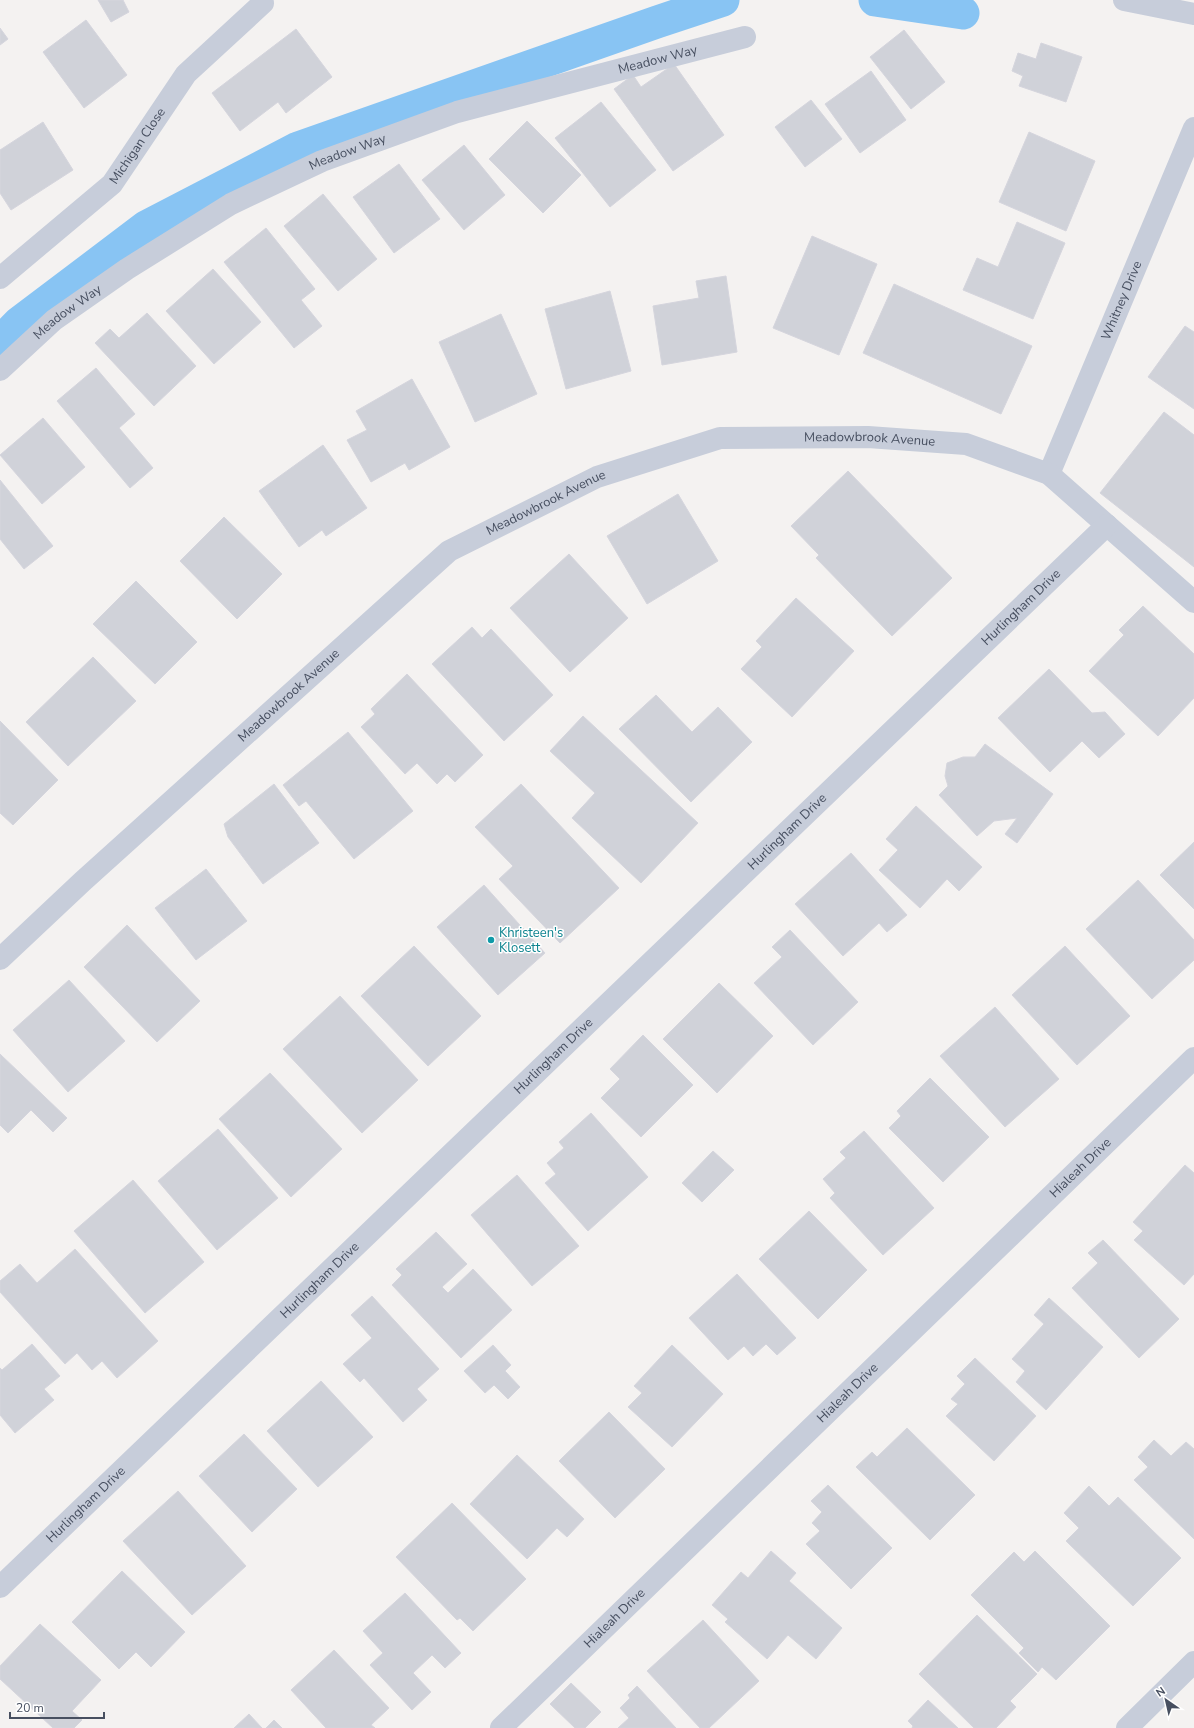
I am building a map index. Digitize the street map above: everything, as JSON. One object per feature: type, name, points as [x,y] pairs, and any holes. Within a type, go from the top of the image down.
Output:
[{"type":"street","points":[[1124,0],[1194,14]]},
{"type":"street","name":"Michigan Close","points":[[0,277],[112,184],[186,74],[263,3]]},
{"type":"street","name":"Meadow Way","points":[[0,370],[54,320],[127,269],[231,204],[322,161],[457,112],[745,37]]},
{"type":"street","name":"Whitney Drive","points":[[1049,474],[1194,128]]},
{"type":"street","name":"Meadowbrook Avenue","points":[[0,960],[83,881],[449,551],[597,477],[720,438],[868,437],[966,444],[1049,474],[1194,602]]},
{"type":"street","name":"Hurlingham Drive","points":[[0,1587],[1106,525]]},
{"type":"street","name":"Hialeah Drive","points":[[501,1728],[1194,1058]]},
{"type":"street","points":[[1127,1728],[1194,1662]]},
{"type":"building","points":[[98,0],[123,0],[129,12],[111,22]]},
{"type":"building","points":[[86,20],[127,75],[84,108],[43,52]]},
{"type":"building","points":[[0,28],[8,39],[0,45]]},
{"type":"building","points":[[296,29],[332,77],[286,113],[278,102],[240,131],[212,93]]},
{"type":"building","points":[[904,30],[945,82],[911,109],[870,57]]},
{"type":"building","points":[[1041,43],[1082,57],[1066,102],[1019,86],[1023,76],[1012,71],[1018,53],[1036,59]]},
{"type":"building","points":[[674,64],[724,135],[673,171],[614,89],[633,75],[641,87]]},
{"type":"building","points":[[871,71],[906,120],[860,153],[825,104]]},
{"type":"building","points":[[811,100],[842,139],[805,167],[775,127]]},
{"type":"building","points":[[601,102],[656,170],[610,207],[555,138]]},
{"type":"building","points":[[527,121],[581,175],[543,213],[489,159]]},
{"type":"building","points":[[43,122],[73,170],[11,210],[0,193],[0,150]]},
{"type":"building","points":[[1029,132],[1095,161],[1066,231],[999,202]]},
{"type":"building","points":[[464,145],[505,195],[464,230],[422,180]]},
{"type":"building","points":[[399,164],[440,219],[394,253],[353,197]]},
{"type":"building","points":[[323,194],[377,259],[338,291],[284,226]]},
{"type":"building","points":[[1017,222],[1065,243],[1033,319],[963,290],[977,258],[998,267]]},
{"type":"building","points":[[266,228],[315,289],[301,300],[322,326],[294,348],[224,262]]},
{"type":"building","points":[[812,236],[877,264],[839,355],[773,328]]},
{"type":"building","points":[[213,269],[261,322],[214,364],[166,311]]},
{"type":"building","points":[[726,276],[737,352],[662,365],[653,306],[699,298],[696,281]]},
{"type":"building","points":[[894,284],[1032,346],[1001,414],[863,353]]},
{"type":"building","points":[[610,291],[631,371],[566,389],[545,309]]},
{"type":"building","points":[[147,313],[196,366],[154,406],[95,343],[110,329],[119,338]]},
{"type":"building","points":[[501,314],[537,394],[475,422],[439,342]]},
{"type":"building","points":[[1185,326],[1194,332],[1194,409],[1148,377]]},
{"type":"building","points":[[96,368],[135,414],[119,428],[153,468],[130,488],[57,401]]},
{"type":"building","points":[[412,379],[450,447],[409,470],[405,463],[371,482],[347,440],[367,430],[356,411]]},
{"type":"building","points":[[1164,412],[1194,435],[1194,567],[1100,493]]},
{"type":"building","points":[[43,418],[85,467],[42,504],[0,455]]},
{"type":"building","points":[[323,445],[367,508],[326,536],[322,530],[299,547],[259,491]]},
{"type":"building","points":[[848,471],[952,578],[892,636],[816,558],[819,555],[791,526]]},
{"type":"building","points":[[0,480],[53,546],[24,569],[0,539]]},
{"type":"building","points":[[678,494],[718,561],[647,604],[607,536]]},
{"type":"building","points":[[224,517],[282,574],[237,619],[180,561]]},
{"type":"building","points":[[569,554],[628,618],[570,672],[510,608]]},
{"type":"building","points":[[136,581],[197,642],[155,684],[93,624]]},
{"type":"building","points":[[796,598],[854,651],[792,717],[741,669],[762,647],[756,641]]},
{"type":"building","points":[[1143,606],[1194,654],[1194,698],[1158,736],[1089,671],[1124,635],[1119,630]]},
{"type":"building","points":[[472,627],[482,638],[491,629],[553,695],[504,741],[432,664]]},
{"type":"building","points":[[93,657],[136,701],[68,766],[26,722]]},
{"type":"building","points":[[1049,669],[1092,713],[1105,712],[1125,734],[1099,758],[1082,741],[1050,772],[998,718]]},
{"type":"building","points":[[407,674],[483,755],[455,782],[447,774],[437,784],[417,763],[405,774],[361,727],[375,714],[371,709]]},
{"type":"building","points":[[656,695],[692,732],[718,707],[752,742],[691,802],[619,729]]},
{"type":"building","points":[[583,716],[698,823],[641,883],[572,818],[595,793],[550,751]]},
{"type":"building","points":[[0,721],[58,780],[13,825],[0,813]]},
{"type":"building","points":[[348,732],[413,811],[354,859],[306,801],[299,806],[283,785]]},
{"type":"building","points":[[985,744],[1053,794],[1017,843],[1005,834],[1017,818],[994,821],[977,836],[939,795],[948,786],[945,776],[947,763],[963,757],[975,757]]},
{"type":"building","points":[[274,784],[319,843],[263,884],[228,837],[224,824]]},
{"type":"building","points":[[521,784],[619,888],[560,943],[499,879],[513,866],[475,827]]},
{"type":"building","points":[[916,806],[982,867],[959,891],[947,879],[920,908],[879,870],[898,850],[886,839]]},
{"type":"building","points":[[1194,842],[1194,909],[1160,875]]},
{"type":"building","points":[[851,853],[907,915],[887,932],[879,923],[843,956],[795,904]]},
{"type":"building","points":[[206,869],[247,921],[196,960],[155,908]]},
{"type":"building","points":[[1138,880],[1194,940],[1194,960],[1152,999],[1086,929]]},
{"type":"building","name":"Khristeen's Klosett","points":[[484,885],[545,953],[498,995],[437,927]]},
{"type":"building","points":[[127,925],[200,1001],[157,1042],[84,967]]},
{"type":"building","points":[[790,930],[858,1002],[813,1045],[754,983],[782,957],[772,947]]},
{"type":"building","points":[[414,946],[481,1016],[428,1066],[361,996]]},
{"type":"building","points":[[1065,946],[1130,1016],[1077,1065],[1012,995]]},
{"type":"building","points":[[69,980],[125,1041],[68,1092],[13,1030]]},
{"type":"building","points":[[719,983],[773,1036],[717,1093],[663,1039]]},
{"type":"building","points":[[340,996],[418,1080],[362,1133],[283,1049]]},
{"type":"building","points":[[995,1007],[1059,1079],[1005,1127],[940,1056]]},
{"type":"building","points":[[643,1035],[693,1085],[641,1137],[601,1098],[620,1079],[610,1069]]},
{"type":"building","points":[[0,1054],[67,1118],[53,1132],[31,1110],[8,1133],[0,1125]]},
{"type":"building","points":[[270,1073],[342,1149],[291,1197],[219,1119]]},
{"type":"building","points":[[930,1078],[989,1137],[943,1182],[889,1128],[901,1116],[897,1111]]},
{"type":"building","points":[[591,1113],[648,1177],[588,1231],[545,1183],[556,1174],[547,1163],[564,1148],[559,1142]]},
{"type":"building","points":[[218,1129],[278,1198],[217,1250],[158,1181]]},
{"type":"building","points":[[864,1131],[934,1208],[883,1255],[830,1198],[835,1193],[823,1179],[846,1158],[840,1152]]},
{"type":"building","points":[[713,1151],[734,1170],[702,1202],[682,1183]]},
{"type":"building","points":[[1185,1165],[1194,1173],[1194,1274],[1184,1285],[1134,1240],[1143,1231],[1133,1222]]},
{"type":"building","points":[[517,1175],[579,1246],[532,1286],[471,1215]]},
{"type":"building","points":[[133,1180],[204,1262],[145,1313],[74,1231]]},
{"type":"building","points":[[809,1211],[867,1270],[818,1319],[759,1259]]},
{"type":"building","points":[[436,1232],[467,1264],[442,1287],[448,1293],[473,1269],[512,1310],[461,1358],[392,1285],[402,1275],[396,1269]]},
{"type":"building","points":[[1103,1240],[1179,1319],[1139,1358],[1072,1288],[1098,1263],[1088,1253]]},
{"type":"building","points":[[75,1249],[158,1341],[117,1378],[102,1361],[92,1370],[77,1353],[65,1364],[0,1292],[0,1281],[20,1264],[37,1283]]},
{"type":"building","points":[[737,1274],[796,1338],[777,1355],[766,1344],[753,1356],[744,1346],[728,1360],[689,1318]]},
{"type":"building","points":[[372,1296],[439,1369],[417,1389],[427,1400],[403,1422],[364,1378],[360,1382],[343,1364],[372,1338],[351,1315]]},
{"type":"building","points":[[1049,1298],[1103,1347],[1046,1410],[1016,1382],[1025,1371],[1012,1359],[1044,1324],[1034,1315]]},
{"type":"building","points":[[32,1344],[60,1376],[44,1389],[54,1400],[15,1433],[0,1415],[0,1368],[2,1370]]},
{"type":"building","points":[[493,1345],[511,1365],[505,1371],[520,1387],[508,1399],[494,1385],[485,1393],[464,1371]]},
{"type":"building","points":[[672,1345],[723,1394],[672,1447],[628,1407],[642,1393],[634,1386]]},
{"type":"building","points":[[975,1358],[1036,1416],[994,1461],[946,1416],[958,1404],[951,1399],[965,1384],[957,1376]]},
{"type":"building","points":[[321,1381],[373,1437],[318,1487],[267,1431]]},
{"type":"building","points":[[609,1412],[665,1469],[615,1518],[559,1461]]},
{"type":"building","points":[[907,1428],[975,1495],[930,1540],[856,1467],[872,1452],[877,1457]]},
{"type":"building","points":[[244,1434],[297,1489],[252,1532],[199,1476]]},
{"type":"building","points":[[1154,1440],[1171,1456],[1186,1442],[1194,1449],[1194,1539],[1134,1480],[1148,1467],[1138,1457]]},
{"type":"building","points":[[517,1455],[584,1519],[567,1537],[557,1528],[527,1559],[470,1504]]},
{"type":"building","points":[[828,1485],[892,1548],[851,1589],[806,1544],[820,1531],[812,1523],[822,1512],[811,1501]]},
{"type":"building","points":[[1089,1486],[1109,1506],[1118,1497],[1181,1558],[1133,1606],[1066,1541],[1079,1528],[1064,1513]]},
{"type":"building","points":[[178,1491],[246,1566],[192,1615],[123,1541]]},
{"type":"building","points":[[452,1503],[526,1579],[473,1631],[460,1618],[457,1620],[396,1557]]},
{"type":"building","points":[[771,1551],[796,1573],[789,1581],[842,1628],[816,1659],[788,1635],[767,1659],[725,1622],[728,1619],[712,1605],[741,1572],[748,1578]]},
{"type":"building","points":[[1035,1551],[1110,1626],[1056,1680],[1042,1667],[1038,1672],[1019,1653],[1024,1648],[971,1595],[1014,1552],[1024,1562]]},
{"type":"building","points":[[122,1571],[185,1632],[151,1667],[136,1652],[119,1669],[72,1622]]},
{"type":"building","points":[[405,1593],[461,1653],[445,1668],[432,1655],[413,1673],[431,1692],[412,1710],[370,1665],[383,1653],[363,1631]]},
{"type":"building","points":[[977,1615],[1037,1674],[1010,1701],[1016,1707],[996,1728],[974,1728],[919,1674]]},
{"type":"building","points":[[703,1620],[759,1681],[709,1728],[700,1728],[647,1671]]},
{"type":"building","points":[[40,1624],[101,1680],[72,1711],[82,1720],[74,1728],[53,1728],[0,1679],[0,1666]]},
{"type":"building","points":[[334,1650],[389,1708],[371,1725],[375,1728],[326,1728],[291,1690]]},
{"type":"building","points":[[571,1683],[601,1712],[585,1728],[575,1728],[550,1704]]},
{"type":"building","points":[[637,1686],[676,1728],[618,1728],[629,1718],[620,1708],[630,1698],[628,1695]]},
{"type":"building","points":[[928,1700],[958,1728],[912,1728],[913,1726],[908,1721]]},
{"type":"building","points":[[249,1714],[262,1728],[234,1728]]},
{"type":"building","points":[[274,1720],[282,1728],[266,1728]]},
{"type":"waterway","points":[[0,342],[19,323],[146,227],[298,148],[723,0]]},
{"type":"waterway","points":[[875,0],[963,13]]},
{"type":"place","name":"Khristeen's Klosett","points":[[491,940]]}]
